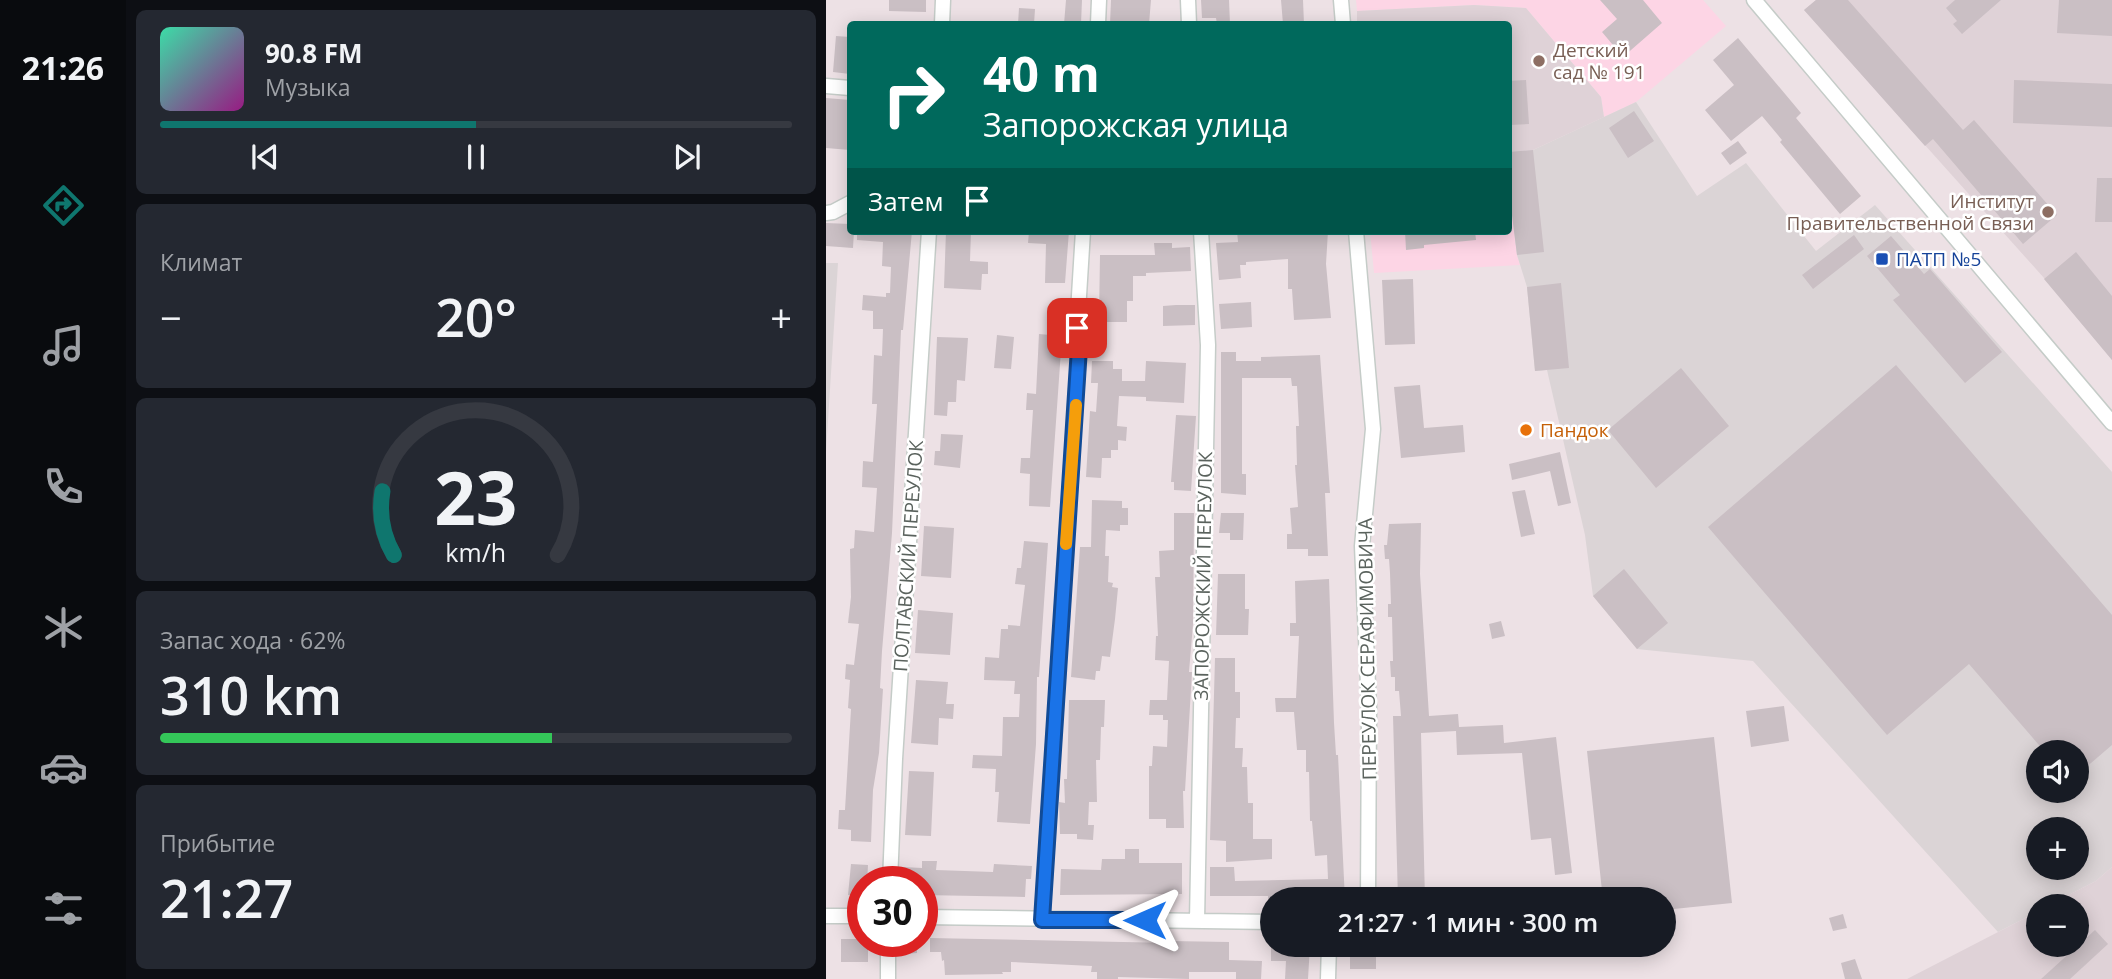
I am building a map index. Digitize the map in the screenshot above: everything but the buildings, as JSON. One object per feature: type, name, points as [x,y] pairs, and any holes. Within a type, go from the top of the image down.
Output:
[{"type":"street","points":[[942,21],[943,0]]},
{"type":"street","points":[[1098,21],[1100,0]]},
{"type":"street","points":[[1188,0],[1189,21]]},
{"type":"street","points":[[1341,0],[1343,21]]},
{"type":"street","points":[[1754,0],[2112,423]]},
{"type":"street","points":[[826,86],[847,88]]},
{"type":"street","points":[[826,213],[847,205]]},
{"type":"street","name":"ПОЛТАВСКИЙ ПЕРЕУЛОК","points":[[891,866],[895,759],[929,235]]},
{"type":"street","points":[[1042,920],[1079,348],[1077,328],[1083,235]]},
{"type":"street","name":"ЗАПОРОЖСКИЙ ПЕРЕУЛОК","points":[[1197,921],[1208,345],[1201,235]]},
{"type":"street","name":"ПЕРЕУЛОК СЕРАФИМОВИЧА","points":[[1356,235],[1373,429],[1362,546],[1369,708],[1368,887]]},
{"type":"street","points":[[826,916],[847,916]]},
{"type":"street","points":[[938,917],[1260,922]]},
{"type":"street","points":[[888,957],[888,979]]},
{"type":"street","points":[[1328,979],[1329,957]]},
{"type":"shaded area","points":[[1356,0],[1703,0],[1726,26],[1636,102],[1604,117],[1601,97],[1526,8],[1474,5],[1357,11]]},
{"type":"shaded area","name":"Институт Правительственной Связи","points":[[1816,0],[2112,0],[2112,360],[2044,278],[1804,10]]},
{"type":"shaded area","name":"Детский сад № 191","points":[[1474,5],[1526,8],[1601,97],[1604,117],[1533,150],[1512,152],[1512,21],[1357,21],[1357,11]]},
{"type":"shaded area","points":[[1636,102],[1697,196],[1746,163],[1816,251],[1875,205],[2112,472],[2112,867],[2096,881],[2071,894],[2026,894],[2026,918],[1998,932],[1753,661],[1637,649],[1593,596],[1585,535],[1547,370],[1535,371],[1527,287],[1517,255],[1512,210],[1512,152],[1533,150]]},
{"type":"shaded area","points":[[1512,214],[1520,265],[1374,273],[1370,235],[1512,235]]},
{"type":"shaded area","points":[[826,263],[838,263],[826,452]]},
{"type":"shaded area","points":[[2112,867],[2112,979],[1907,979],[2026,918],[2026,957],[2089,957],[2089,894],[2071,894],[2096,881]]},
{"type":"slow traffic","points":[[1066,544],[1076,405]]},
{"type":"place","name":"Детский сад № 191","points":[[1539,61]]},
{"type":"place","name":"Институт Правительственной Связи","points":[[2048,212]]},
{"type":"place","name":"ПАТП №5","points":[[1882,259]]},
{"type":"place","name":"Пандок","points":[[1526,430]]},
{"type":"route","points":[[1077,328],[1079,348],[1042,920],[1145,920]]}]
